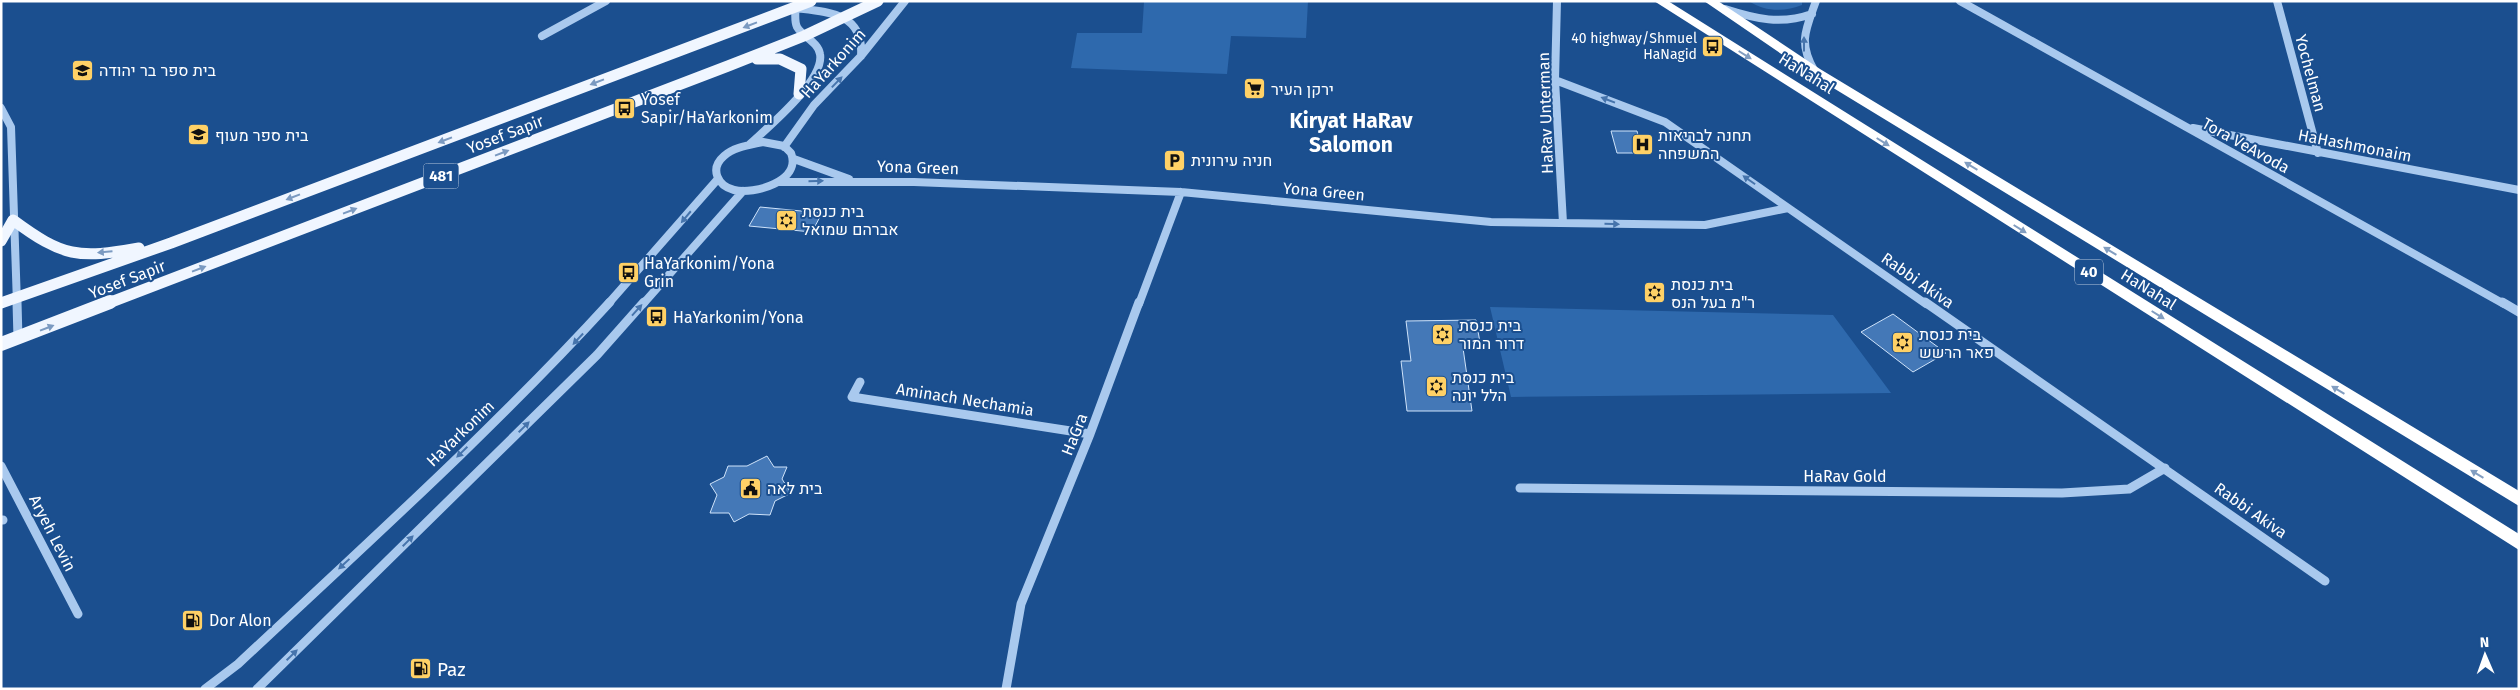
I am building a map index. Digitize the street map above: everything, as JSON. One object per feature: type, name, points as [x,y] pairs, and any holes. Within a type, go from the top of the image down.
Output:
[{"type":"highway","name":"HaNahal","points":[[1660,1],[2519,543]]},
{"type":"highway","name":"HaNahal","points":[[1713,4],[1816,72],[2519,499]]},
{"type":"main road","name":"481","points":[[795,8],[811,1]]},
{"type":"main road","name":"Yosef Sapir","points":[[1,344],[728,66],[804,36],[878,1]]},
{"type":"main road","name":"Yosef Sapir","points":[[1,303],[171,243],[795,8]]},
{"type":"main road","points":[[728,66],[768,56],[788,60],[801,70],[799,94]]},
{"type":"main road","points":[[1,241],[13,220],[43,242],[62,251],[93,253],[171,243]]},
{"type":"street","points":[[542,36],[606,1]]},
{"type":"street","name":"HaYarkonim","points":[[784,147],[814,105],[861,56],[905,1]]},
{"type":"street","name":"HaRav Unterman","points":[[1557,1],[1555,80],[1563,223]]},
{"type":"street","points":[[1816,1],[1804,35],[1804,54],[1816,72]]},
{"type":"street","name":"Tora VeAvoda","points":[[1960,1],[2519,312]]},
{"type":"street","name":"Yochelman","points":[[2277,1],[2318,152]]},
{"type":"street","points":[[1713,4],[1770,22],[1797,20],[1812,14]]},
{"type":"street","points":[[795,8],[823,12],[844,18],[856,27],[861,37],[861,56]]},
{"type":"street","name":"HaYarkonim","points":[[750,144],[799,94],[818,70],[820,54],[816,46],[804,36],[796,24],[795,8]]},
{"type":"street","name":"Rabbi Akiva","points":[[1555,80],[1665,122],[2325,581]]},
{"type":"street","points":[[1,108],[11,127],[13,220],[19,338],[1,349]]},
{"type":"street","name":"HaHashmonaim","points":[[2186,127],[2519,190]]},
{"type":"street","points":[[774,143],[784,147],[791,152],[794,159],[793,167],[778,182],[766,188],[743,191],[727,188],[717,180],[715,168],[719,160],[738,148],[750,144],[774,143]]},
{"type":"street","name":"Yona Green","points":[[794,159],[854,180]]},
{"type":"street","name":"HaYarkonim","points":[[205,689],[252,651],[438,476],[575,342],[717,180]]},
{"type":"street","name":"Yona Green","points":[[778,182],[854,180],[1181,192],[1491,222],[1705,224],[1788,208]]},
{"type":"street","points":[[258,688],[597,355],[743,191]]},
{"type":"street","name":"HaGra","points":[[1006,689],[1021,604],[1090,434],[1181,192]]},
{"type":"street","name":"Aminach Nechamia","points":[[860,382],[852,397],[1090,434]]},
{"type":"street","name":"Aryeh Levin","points":[[1,466],[78,614]]},
{"type":"street","name":"HaRav Gold","points":[[1520,488],[2062,492],[2129,489],[2165,468]]},
{"type":"shaded area","points":[[1308,1],[1306,38],[1231,36],[1227,74],[1071,68],[1077,33],[1142,33],[1144,2]]},
{"type":"shaded area","points":[[1749,1],[1802,1],[1802,5],[1789,9],[1775,10],[1755,5]]},
{"type":"shaded area","points":[[1490,307],[1833,315],[1891,393],[1511,397]]},
{"type":"building","points":[[1611,131],[1637,131],[1642,153],[1617,153]]},
{"type":"building","name":"בית כנסת אברהם שמואל","points":[[760,207],[822,213],[812,232],[749,226]]},
{"type":"building","name":"בית כנסת פאר הרשש","points":[[1893,314],[1946,353],[1913,372],[1861,332]]},
{"type":"building","points":[[1476,320],[1481,348],[1463,348],[1472,411],[1407,411],[1401,361],[1411,361],[1406,321]]},
{"type":"building","name":"בית לאה","points":[[767,456],[774,467],[787,467],[782,479],[791,493],[775,501],[770,515],[749,514],[734,522],[729,513],[710,513],[717,495],[710,484],[724,477],[728,466],[747,466]]},
{"type":"place","name":"40 highway/Shmuel HaNagid","points":[[1713,46]]},
{"type":"place","name":"בית ספר בר יהודה","points":[[83,70]]},
{"type":"place","name":"ירקן העיר","points":[[1255,89]]},
{"type":"place","name":"Yosef Sapir/HaYarkonim","points":[[625,108]]},
{"type":"place","name":"בית ספר מעוף","points":[[199,135]]},
{"type":"place","name":"תחנה לבריאות המשפחה","points":[[1642,144]]},
{"type":"place","name":"חניה עירונית","points":[[1175,160]]},
{"type":"place","name":"בית כנסת אברהם שמואל","points":[[786,220]]},
{"type":"place","name":"HaYarkonim/Yona Grin","points":[[628,272]]},
{"type":"place","name":"בית כנסת ר\"מ בעל הנס","points":[[1655,293]]},
{"type":"place","name":"HaYarkonim/Yona","points":[[657,317]]},
{"type":"place","name":"בית כנסת דרור המור","points":[[1443,334]]},
{"type":"place","name":"בית כנסת פאר הרשש","points":[[1903,343]]},
{"type":"place","name":"בית כנסת הלל יונה","points":[[1436,386]]},
{"type":"place","name":"בית לאה","points":[[751,488]]},
{"type":"place","name":"Dor Alon","points":[[193,620]]},
{"type":"place","name":"Paz","points":[[421,669]]},
{"type":"district","name":"Kiryat HaRav Salomon","points":[[1351,133]]}]
